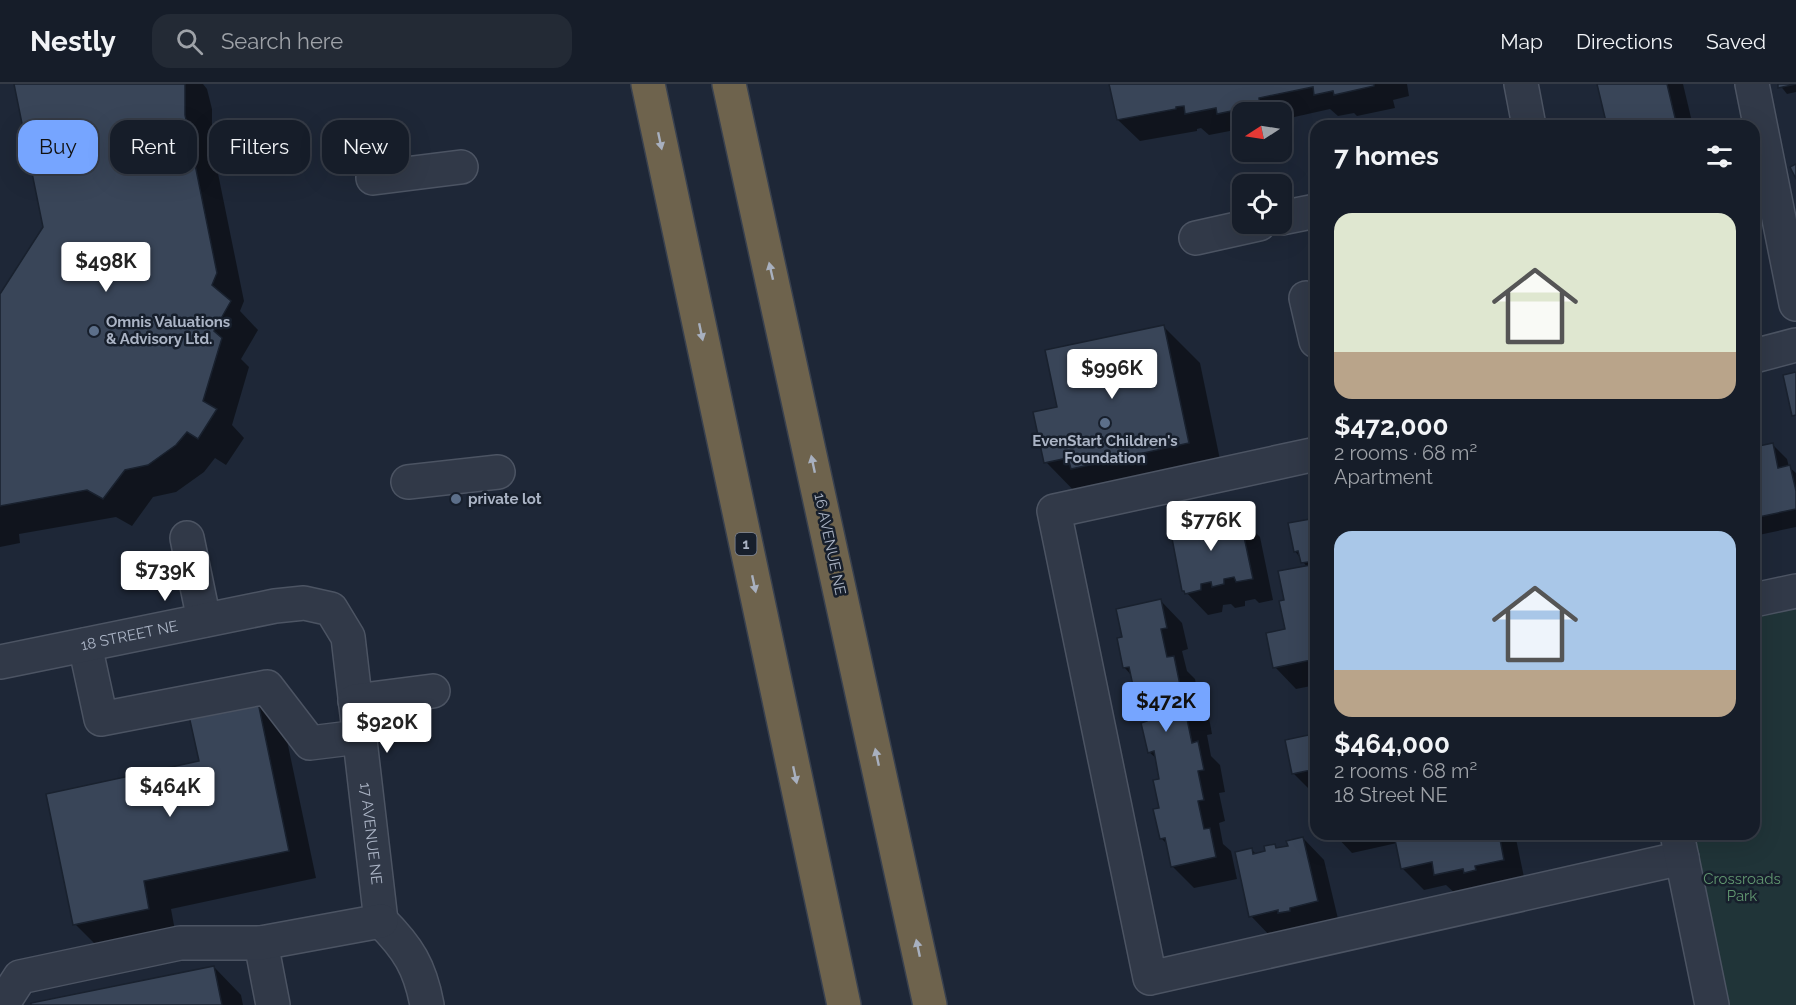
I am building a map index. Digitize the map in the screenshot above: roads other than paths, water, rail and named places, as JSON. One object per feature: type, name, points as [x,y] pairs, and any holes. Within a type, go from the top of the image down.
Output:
[{"type":"highway","name":"1","points":[[648,84],[844,1005]]},
{"type":"highway","name":"16 AVENUE NE","points":[[729,84],[930,1005]]},
{"type":"street","points":[[1521,84],[1528,120]]},
{"type":"street","points":[[1752,84],[1759,120]]},
{"type":"street","points":[[1760,124],[1796,304]]},
{"type":"street","points":[[373,178],[461,167]]},
{"type":"street","points":[[1292,216],[1310,212]]},
{"type":"street","points":[[1196,238],[1232,230]]},
{"type":"street","points":[[1306,298],[1310,315]]},
{"type":"street","points":[[1760,354],[1796,345]]},
{"type":"street","points":[[1310,455],[1054,510],[1150,978],[1680,846],[1712,1005]]},
{"type":"street","points":[[408,482],[498,472]]},
{"type":"street","points":[[187,538],[204,620]]},
{"type":"street","points":[[1760,599],[1796,591]]},
{"type":"street","name":"18 STREET NE","points":[[0,662],[275,606],[304,603],[331,609]]},
{"type":"street","name":"17 AVENUE NE","points":[[331,609],[348,637],[381,921]]},
{"type":"street","points":[[85,645],[101,719],[267,687],[310,743],[359,737]]},
{"type":"street","points":[[355,701],[433,691]]},
{"type":"street","points":[[2,1005],[20,977],[180,943],[261,943],[381,921],[398,938],[412,958],[427,1005]]},
{"type":"street","points":[[261,943],[273,1005]]},
{"type":"place","name":"Omnis Valuations & Advisory Ltd.","points":[[94,331]]},
{"type":"place","name":"EvenStart Children's Foundation","points":[[1105,423]]},
{"type":"place","name":"private lot","points":[[456,499]]},
{"type":"park label","name":"Crossroads Park","points":[[1742,888]]}]
